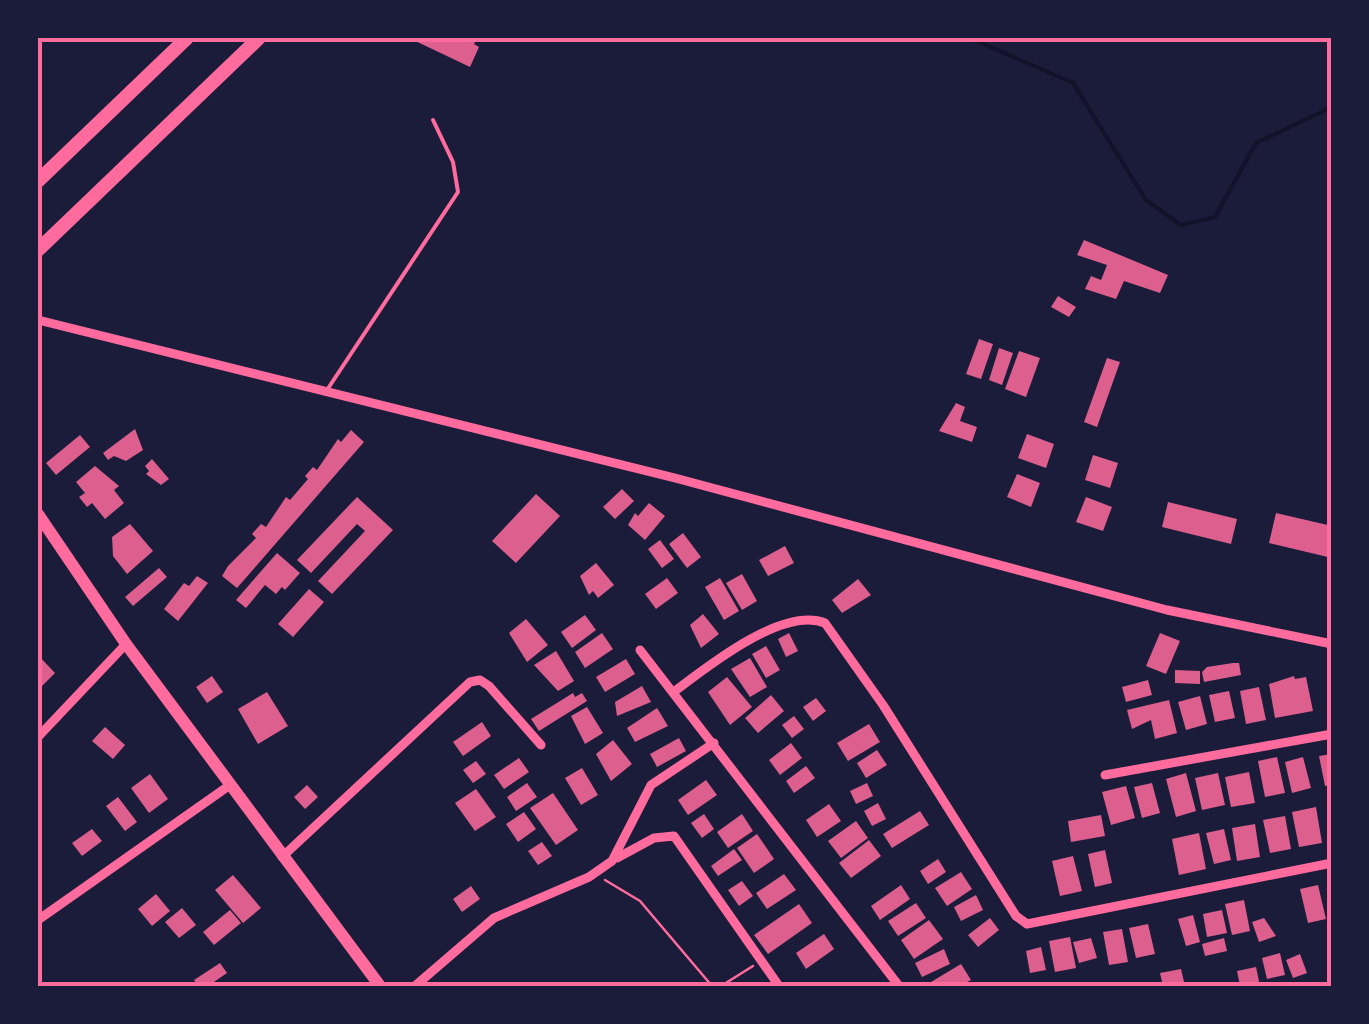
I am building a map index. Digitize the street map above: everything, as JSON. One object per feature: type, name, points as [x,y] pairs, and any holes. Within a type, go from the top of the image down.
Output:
[{"type":"highway","points":[[38,181],[187,38]]},
{"type":"highway","points":[[38,250],[259,38]]},
{"type":"main road","points":[[38,514],[126,644],[372,984]]},
{"type":"street","points":[[38,320],[808,512],[1167,610],[1332,644]]},
{"type":"street","points":[[674,691],[719,659],[779,626],[812,618],[825,623],[883,705],[1006,902],[1027,924],[1332,863]]},
{"type":"street","points":[[38,737],[126,644]]},
{"type":"street","points":[[640,650],[899,986]]},
{"type":"street","points":[[282,858],[470,682],[480,680],[489,686],[541,746]]},
{"type":"street","points":[[1105,775],[1332,734]]},
{"type":"street","points":[[612,861],[651,785],[714,743]]},
{"type":"street","points":[[38,920],[230,785]]},
{"type":"street","points":[[415,986],[494,918],[589,878],[654,838],[674,836],[779,986]]},
{"type":"lane","points":[[328,390],[458,192],[454,162],[433,120]]},
{"type":"path","points":[[589,878],[608,881],[640,901],[712,986]]},
{"type":"path","points":[[720,986],[762,960]]},
{"type":"building","points":[[409,38],[477,38],[474,44],[479,47],[470,67]]},
{"type":"building","points":[[1084,240],[1168,275],[1160,293],[1124,281],[1116,299],[1085,289],[1091,276],[1101,280],[1107,265],[1077,255]]},
{"type":"building","points":[[1058,296],[1076,307],[1069,317],[1051,307]]},
{"type":"building","points":[[979,339],[993,344],[981,379],[966,374]]},
{"type":"building","points":[[999,348],[1013,353],[1002,385],[989,380]]},
{"type":"building","points":[[1019,351],[1040,358],[1026,397],[1005,389]]},
{"type":"building","points":[[1107,358],[1120,362],[1097,427],[1084,422]]},
{"type":"building","points":[[956,403],[965,407],[960,421],[977,427],[972,442],[939,431]]},
{"type":"building","points":[[135,429],[143,450],[126,461],[114,456],[108,460],[103,453]]},
{"type":"building","points":[[351,430],[364,442],[237,588],[222,576],[228,566],[256,538],[252,534],[261,524],[266,527],[286,497],[290,500],[308,479],[305,476],[313,467],[317,470],[338,439],[341,442]]},
{"type":"building","points":[[1027,434],[1054,444],[1046,468],[1018,458]]},
{"type":"building","points":[[80,435],[90,447],[56,475],[46,463]]},
{"type":"building","points":[[1093,455],[1118,463],[1110,488],[1085,480]]},
{"type":"building","points":[[152,459],[169,479],[161,485],[146,474],[149,471],[145,466]]},
{"type":"building","points":[[95,466],[119,486],[114,490],[124,503],[105,519],[92,503],[87,507],[79,497],[85,493],[76,482]]},
{"type":"building","points":[[1017,474],[1040,483],[1031,507],[1007,497]]},
{"type":"building","points":[[622,489],[634,501],[615,519],[603,507]]},
{"type":"building","points":[[536,494],[560,516],[516,563],[492,541]]},
{"type":"building","points":[[357,497],[393,530],[332,594],[318,581],[365,531],[357,524],[311,573],[297,560]]},
{"type":"building","points":[[1086,497],[1112,507],[1103,531],[1076,522]]},
{"type":"building","points":[[1168,502],[1237,519],[1231,544],[1162,527]]},
{"type":"building","points":[[649,503],[665,516],[645,540],[628,525],[635,513],[638,516]]},
{"type":"building","points":[[1276,513],[1332,526],[1332,558],[1269,543]]},
{"type":"building","points":[[130,524],[153,551],[127,574],[113,556],[112,537]]},
{"type":"building","points":[[683,533],[701,557],[687,568],[669,544]]},
{"type":"building","points":[[660,540],[674,559],[662,568],[648,549]]},
{"type":"building","points":[[785,546],[794,563],[768,576],[759,560]]},
{"type":"building","points":[[277,553],[300,573],[276,594],[265,585],[246,608],[236,600]]},
{"type":"building","points":[[596,563],[614,585],[598,598],[593,591],[589,595],[580,576]]},
{"type":"building","points":[[159,568],[167,577],[133,606],[125,597]]},
{"type":"building","points":[[742,574],[757,601],[742,610],[726,583]]},
{"type":"building","points":[[197,576],[208,583],[178,621],[164,609],[184,583],[189,586]]},
{"type":"building","points":[[667,578],[678,593],[656,609],[645,594]]},
{"type":"building","points":[[720,578],[739,611],[724,620],[705,587]]},
{"type":"building","points":[[858,579],[871,595],[842,613],[832,600]]},
{"type":"building","points":[[309,589],[324,602],[293,637],[278,624]]},
{"type":"building","points":[[703,614],[719,634],[701,648],[690,625]]},
{"type":"building","points":[[585,615],[596,630],[572,648],[561,632]]},
{"type":"building","points":[[526,619],[548,645],[527,662],[509,633]]},
{"type":"building","points":[[602,633],[613,649],[585,668],[575,652]]},
{"type":"building","points":[[789,633],[798,651],[786,657],[778,639]]},
{"type":"building","points":[[1160,633],[1180,641],[1166,674],[1146,666]]},
{"type":"building","points":[[766,646],[780,670],[766,678],[752,654]]},
{"type":"building","points":[[556,651],[574,681],[558,691],[534,665]]},
{"type":"building","points":[[38,655],[55,673],[42,686],[38,682]]},
{"type":"building","points":[[750,658],[767,687],[750,697],[731,669]]},
{"type":"building","points":[[626,659],[635,674],[605,692],[596,677]]},
{"type":"building","points":[[1239,663],[1241,675],[1204,682],[1202,672],[1207,667]]},
{"type":"building","points":[[1175,670],[1200,671],[1200,684],[1175,683]]},
{"type":"building","points":[[212,676],[223,692],[207,703],[196,687]]},
{"type":"building","points":[[1294,676],[1306,677],[1313,711],[1275,718],[1269,684]]},
{"type":"building","points":[[727,677],[752,707],[730,725],[708,692]]},
{"type":"building","points":[[1148,680],[1152,695],[1126,702],[1122,687]]},
{"type":"building","points":[[642,686],[651,702],[617,716],[615,702]]},
{"type":"building","points":[[1259,687],[1266,720],[1246,724],[1240,691]]},
{"type":"building","points":[[1229,691],[1235,718],[1215,722],[1209,695]]},
{"type":"building","points":[[267,692],[288,726],[258,744],[238,709]]},
{"type":"building","points":[[573,693],[575,697],[582,693],[587,701],[539,731],[531,719]]},
{"type":"building","points":[[771,695],[784,711],[758,733],[745,718]]},
{"type":"building","points":[[1200,696],[1207,724],[1186,730],[1178,702]]},
{"type":"building","points":[[816,698],[826,711],[813,721],[803,707]]},
{"type":"building","points":[[1169,700],[1177,733],[1155,739],[1151,720],[1132,729],[1127,710]]},
{"type":"building","points":[[587,707],[603,733],[585,744],[571,716]]},
{"type":"building","points":[[657,708],[668,726],[635,742],[627,728]]},
{"type":"building","points":[[794,716],[804,729],[792,738],[782,725]]},
{"type":"building","points":[[482,722],[491,736],[463,756],[453,742]]},
{"type":"building","points":[[869,724],[880,742],[848,761],[837,743]]},
{"type":"building","points":[[105,727],[125,745],[113,759],[92,741]]},
{"type":"building","points":[[679,738],[686,751],[657,767],[650,754]]},
{"type":"building","points":[[613,740],[632,764],[611,781],[596,754]]},
{"type":"building","points":[[791,743],[802,758],[780,775],[769,760]]},
{"type":"building","points":[[877,750],[887,765],[866,778],[857,763]]},
{"type":"building","points":[[1332,754],[1332,785],[1325,786],[1319,756]]},
{"type":"building","points":[[1277,757],[1285,793],[1265,797],[1258,761]]},
{"type":"building","points":[[1303,757],[1311,788],[1292,793],[1285,762]]},
{"type":"building","points":[[519,758],[529,772],[504,789],[494,775]]},
{"type":"building","points":[[476,761],[486,774],[473,783],[463,770]]},
{"type":"building","points":[[806,766],[815,778],[794,793],[786,781]]},
{"type":"building","points":[[582,768],[598,795],[581,805],[565,778]]},
{"type":"building","points":[[1249,772],[1255,803],[1231,807],[1225,777]]},
{"type":"building","points":[[1186,773],[1196,811],[1176,817],[1166,779]]},
{"type":"building","points":[[1218,773],[1225,805],[1202,810],[1195,778]]},
{"type":"building","points":[[150,774],[168,799],[149,813],[131,788]]},
{"type":"building","points":[[706,780],[717,795],[688,815],[678,800]]},
{"type":"building","points":[[527,783],[537,797],[516,811],[507,797]]},
{"type":"building","points":[[867,783],[873,796],[856,804],[850,791]]},
{"type":"building","points":[[1152,783],[1160,813],[1142,818],[1134,787]]},
{"type":"building","points":[[307,785],[318,797],[305,809],[294,797]]},
{"type":"building","points":[[1126,786],[1135,818],[1111,825],[1102,792]]},
{"type":"building","points":[[476,789],[496,817],[475,831],[455,803]]},
{"type":"building","points":[[553,793],[578,830],[556,845],[530,808]]},
{"type":"building","points":[[118,797],[137,822],[125,831],[106,806]]},
{"type":"building","points":[[878,803],[886,819],[872,826],[864,811]]},
{"type":"building","points":[[829,804],[841,821],[817,837],[806,820]]},
{"type":"building","points":[[1316,807],[1322,843],[1299,847],[1292,812]]},
{"type":"building","points":[[920,811],[929,825],[892,848],[883,834]]},
{"type":"building","points":[[524,812],[536,829],[518,842],[506,824]]},
{"type":"building","points":[[704,814],[714,829],[702,838],[691,823]]},
{"type":"building","points":[[742,814],[753,831],[728,848],[717,832]]},
{"type":"building","points":[[1101,815],[1105,836],[1071,842],[1068,821]]},
{"type":"building","points":[[1285,816],[1291,849],[1270,853],[1263,820]]},
{"type":"building","points":[[856,821],[868,838],[841,858],[828,841]]},
{"type":"building","points":[[1255,824],[1260,857],[1237,861],[1232,828]]},
{"type":"building","points":[[92,829],[102,841],[82,856],[72,843]]},
{"type":"building","points":[[1224,829],[1231,860],[1214,864],[1206,833]]},
{"type":"building","points":[[1199,833],[1206,869],[1179,875],[1172,839]]},
{"type":"building","points":[[757,834],[774,859],[754,873],[737,848]]},
{"type":"building","points":[[869,840],[881,856],[851,878],[839,863]]},
{"type":"building","points":[[542,842],[552,856],[538,865],[528,851]]},
{"type":"building","points":[[734,849],[742,860],[718,876],[711,866]]},
{"type":"building","points":[[1105,850],[1112,883],[1095,887],[1088,854]]},
{"type":"building","points":[[1073,856],[1082,891],[1060,896],[1052,861]]},
{"type":"building","points":[[938,859],[946,872],[928,884],[920,871]]},
{"type":"building","points":[[961,872],[972,889],[947,906],[935,888]]},
{"type":"building","points":[[784,874],[796,890],[767,909],[756,893]]},
{"type":"building","points":[[233,875],[261,908],[243,923],[215,890]]},
{"type":"building","points":[[742,881],[753,896],[739,906],[728,890]]},
{"type":"building","points":[[901,885],[910,899],[880,920],[871,906]]},
{"type":"building","points":[[1318,885],[1326,919],[1308,923],[1300,889]]},
{"type":"building","points":[[471,886],[480,899],[462,912],[453,899]]},
{"type":"building","points":[[156,894],[170,911],[152,926],[138,909]]},
{"type":"building","points":[[976,895],[983,910],[961,921],[954,907]]},
{"type":"building","points":[[1244,900],[1250,931],[1232,935],[1225,904]]},
{"type":"building","points":[[916,903],[926,918],[898,936],[888,921]]},
{"type":"building","points":[[799,904],[812,923],[768,954],[754,935]]},
{"type":"building","points":[[182,908],[196,925],[179,938],[165,922]]},
{"type":"building","points":[[230,910],[241,923],[214,945],[203,932]]},
{"type":"building","points":[[1222,910],[1227,933],[1207,937],[1203,914]]},
{"type":"building","points":[[1193,915],[1200,942],[1186,946],[1178,919]]},
{"type":"building","points":[[990,918],[999,930],[978,947],[968,935]]},
{"type":"building","points":[[1264,918],[1276,936],[1259,942],[1252,922]]},
{"type":"building","points":[[929,920],[943,939],[914,959],[901,940]]},
{"type":"building","points":[[1148,924],[1155,954],[1136,958],[1129,928]]},
{"type":"building","points":[[1122,929],[1128,962],[1109,965],[1103,932]]},
{"type":"building","points":[[824,934],[834,949],[806,969],[796,953]]},
{"type":"building","points":[[1070,937],[1076,968],[1055,972],[1049,941]]},
{"type":"building","points":[[1091,938],[1097,958],[1079,963],[1073,942]]},
{"type":"building","points":[[1224,938],[1227,951],[1205,956],[1202,944]]},
{"type":"building","points":[[1041,947],[1046,970],[1030,973],[1026,951]]},
{"type":"building","points":[[944,949],[950,964],[922,977],[915,963]]},
{"type":"building","points":[[1280,953],[1285,975],[1267,979],[1262,958]]},
{"type":"building","points":[[1300,954],[1307,973],[1293,978],[1286,960]]},
{"type":"building","points":[[220,963],[227,973],[208,986],[198,986],[194,980]]},
{"type":"building","points":[[961,964],[971,980],[960,986],[934,986],[931,982]]},
{"type":"building","points":[[1256,967],[1260,986],[1240,986],[1237,971]]},
{"type":"building","points":[[1181,969],[1185,986],[1163,986],[1160,973]]},
{"type":"waterway","points":[[970,38],[1073,83],[1146,200],[1181,225],[1215,217],[1256,143],[1332,107]]}]
